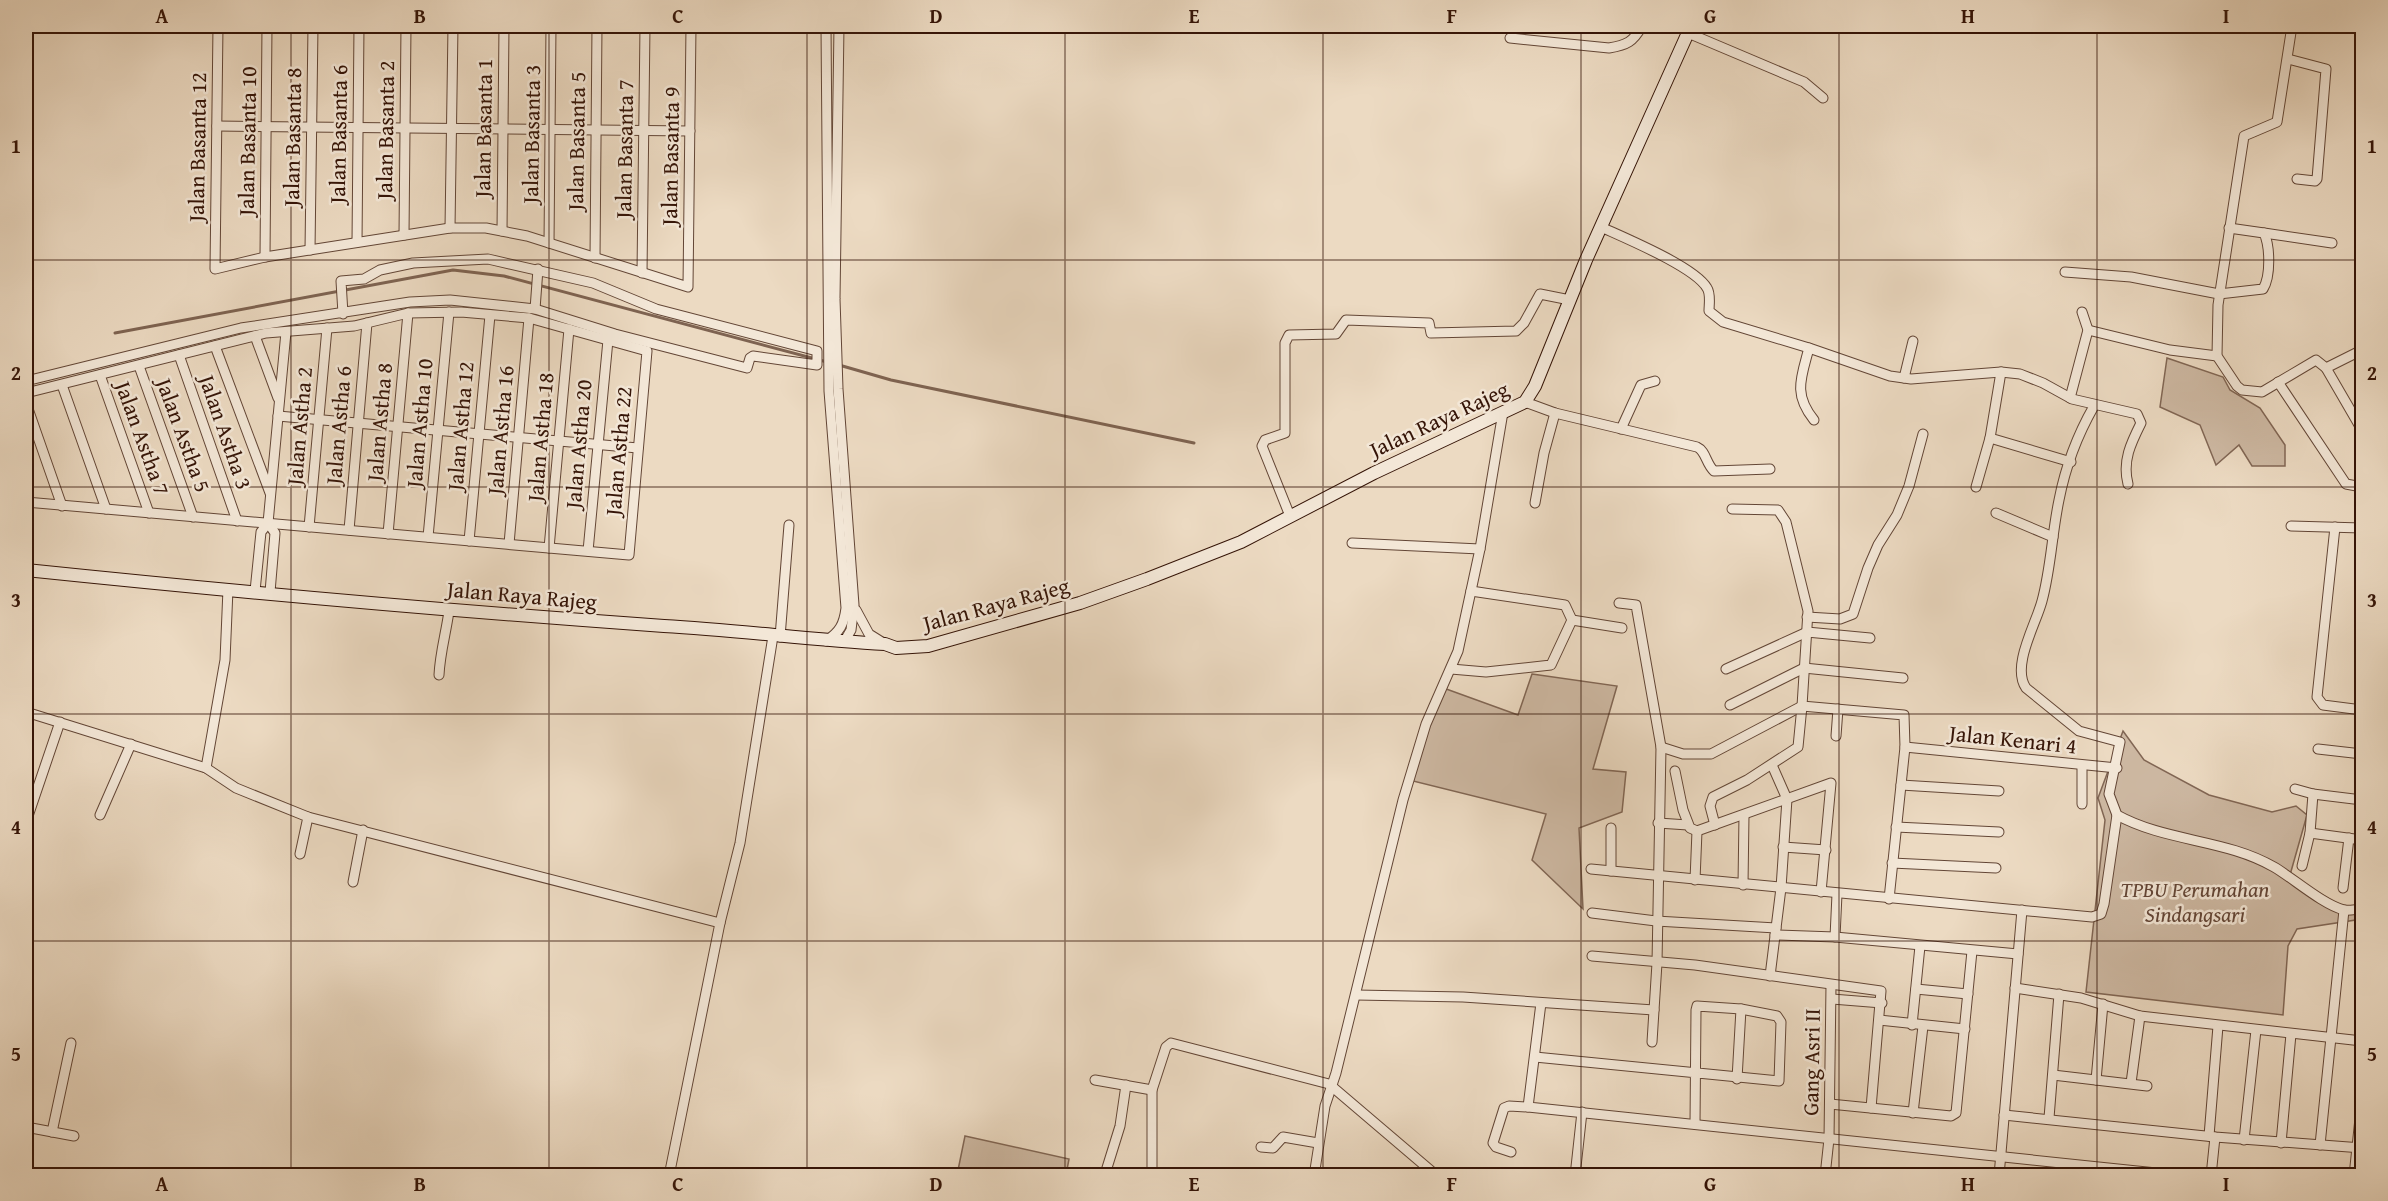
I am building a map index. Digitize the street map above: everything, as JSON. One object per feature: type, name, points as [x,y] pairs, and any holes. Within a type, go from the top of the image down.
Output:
[{"type":"main road","name":"Jalan Raya Rajeg","points":[[26,570],[449,611],[885,644],[896,648],[928,646],[1080,603],[1241,542],[1374,473],[1526,402],[1535,386],[1601,227],[1689,29]]},
{"type":"street","name":"Jalan Basanta 12","points":[[218,26],[215,269],[265,257]]},
{"type":"street","name":"Jalan Basanta 10","points":[[265,257],[267,26]]},
{"type":"street","name":"Jalan Basanta 8","points":[[310,250],[313,26]]},
{"type":"street","name":"Jalan Basanta 6","points":[[357,242],[359,26]]},
{"type":"street","name":"Jalan Basanta 2","points":[[404,235],[406,26]]},
{"type":"street","points":[[450,228],[453,26]]},
{"type":"street","name":"Jalan Basanta 1","points":[[502,231],[504,26]]},
{"type":"street","name":"Jalan Basanta 3","points":[[549,243],[551,26]]},
{"type":"street","name":"Jalan Basanta 5","points":[[595,258],[597,26]]},
{"type":"street","name":"Jalan Basanta 7","points":[[642,273],[645,26]]},
{"type":"street","name":"Jalan Basanta 9","points":[[642,273],[688,287],[691,26]]},
{"type":"street","points":[[826,26],[829,390],[846,608],[845,621],[838,633],[826,641]]},
{"type":"street","points":[[839,26],[836,310],[838,389],[854,605],[851,630],[844,642]]},
{"type":"street","points":[[1510,38],[1609,48],[1625,46],[1635,38],[1642,26]]},
{"type":"street","points":[[2292,26],[2277,122],[2244,136],[2219,294],[2217,356],[2242,390],[2262,392],[2316,360],[2326,368],[2362,430]]},
{"type":"street","points":[[1689,29],[1804,82],[1823,98]]},
{"type":"street","points":[[2288,59],[2326,69],[2317,179],[2315,181],[2297,179]]},
{"type":"street","points":[[217,126],[690,131]]},
{"type":"street","points":[[1601,227],[1653,251],[1703,282],[1709,291],[1709,311],[1723,322],[1890,376],[1904,378],[2001,372],[2020,374],[2043,383],[2070,398],[2094,406],[2137,414],[2141,423],[2129,448],[2125,470],[2128,484]]},
{"type":"street","points":[[265,257],[450,228],[502,231],[549,243],[642,273]]},
{"type":"street","points":[[2229,228],[2332,243]]},
{"type":"street","points":[[2065,272],[2131,277],[2219,294],[2264,289],[2268,263],[2264,233]]},
{"type":"street","points":[[26,381],[241,328],[343,314],[410,302],[450,300],[535,309],[743,367],[750,366],[750,358],[753,356],[817,365],[817,358],[676,315],[592,283],[538,273],[488,259],[412,263],[380,270],[364,279],[341,281],[343,314]]},
{"type":"street","points":[[535,309],[538,273]]},
{"type":"street","points":[[1290,516],[1262,446],[1265,440],[1285,433],[1285,343],[1289,336],[1336,334],[1346,320],[1429,323],[1431,333],[1511,333],[1524,323],[1540,294],[1570,300]]},
{"type":"street","points":[[26,393],[255,336],[366,323],[408,313],[449,312],[529,318],[608,340]]},
{"type":"street","name":"Jalan Astha 10","points":[[428,537],[449,312]]},
{"type":"street","points":[[2070,398],[2088,330],[2082,312]]},
{"type":"street","name":"Jalan Astha 8","points":[[388,534],[408,313]]},
{"type":"street","name":"Jalan Astha 12","points":[[469,541],[489,315]]},
{"type":"street","name":"Jalan Astha 16","points":[[509,544],[529,318]]},
{"type":"street","name":"Jalan Astha 6","points":[[349,530],[366,323]]},
{"type":"street","name":"Jalan Astha 2","points":[[309,527],[327,328]]},
{"type":"street","name":"Jalan Astha 18","points":[[549,548],[569,329]]},
{"type":"street","points":[[2088,330],[2170,350],[2217,356]]},
{"type":"street","points":[[255,591],[261,532],[268,524],[286,332]]},
{"type":"street","points":[[255,336],[280,402]]},
{"type":"street","name":"Jalan Astha 22","points":[[588,551],[628,555],[647,351],[608,340]]},
{"type":"street","name":"Jalan Astha 20","points":[[588,551],[608,340]]},
{"type":"street","points":[[1904,378],[1913,341]]},
{"type":"street","points":[[215,346],[271,496]]},
{"type":"street","points":[[1809,348],[1800,385],[1800,396],[1803,406],[1814,420]]},
{"type":"street","points":[[2326,368],[2362,350]]},
{"type":"street","name":"Jalan Astha 3","points":[[179,356],[237,521]]},
{"type":"street","name":"Jalan Astha 5","points":[[139,366],[193,517]]},
{"type":"street","points":[[1976,487],[1990,438],[2001,372]]},
{"type":"street","name":"Jalan Astha 7","points":[[100,375],[149,513]]},
{"type":"street","points":[[1620,429],[1641,385],[1655,381]]},
{"type":"street","points":[[2278,382],[2346,483],[2362,487]]},
{"type":"street","points":[[62,385],[106,509]]},
{"type":"street","points":[[1526,402],[1555,413],[1701,449],[1708,466],[1714,471],[1770,469]]},
{"type":"street","points":[[26,403],[62,506]]},
{"type":"street","points":[[1591,869],[2092,917],[2101,914],[2118,815],[2109,794],[2111,781],[2117,768],[2120,742],[2079,731],[2026,688],[2022,682],[2021,671],[2042,601],[2059,499],[2081,429],[2094,406]]},
{"type":"street","points":[[1314,1176],[1317,1143],[1325,1106],[1356,995],[1403,800],[1426,723],[1451,669],[1471,591],[1503,412]]},
{"type":"street","points":[[1535,503],[1544,453],[1555,413]]},
{"type":"street","points":[[278,416],[638,448]]},
{"type":"street","points":[[1807,617],[1839,620],[1852,614],[1878,545],[1897,515],[1909,486],[1923,434]]},
{"type":"street","points":[[1990,438],[2071,462]]},
{"type":"street","points":[[26,502],[588,551]]},
{"type":"street","points":[[1715,825],[1710,806],[1713,797],[1772,765],[1798,747],[1807,633],[1807,617],[1784,515],[1778,510],[1732,509]]},
{"type":"street","points":[[1996,513],[2053,537]]},
{"type":"street","points":[[268,524],[275,533],[270,592]]},
{"type":"street","points":[[669,1176],[720,923],[740,843],[776,637],[789,525]]},
{"type":"street","points":[[2290,526],[2362,528]]},
{"type":"street","points":[[2335,527],[2317,697],[2323,705],[2362,710]]},
{"type":"street","points":[[1352,543],[1480,549]]},
{"type":"street","points":[[206,768],[225,660],[228,589]]},
{"type":"street","points":[[1471,591],[1565,605],[1572,620]]},
{"type":"street","points":[[1619,603],[1636,605],[1661,747],[1657,963],[1652,1042]]},
{"type":"street","points":[[854,605],[860,622],[869,634],[885,644]]},
{"type":"street","points":[[439,675],[440,651],[444,642],[449,611]]},
{"type":"street","points":[[1572,620],[1622,628]]},
{"type":"street","points":[[1451,669],[1486,672],[1551,664],[1572,620]]},
{"type":"street","points":[[1726,669],[1807,633],[1870,638]]},
{"type":"street","points":[[1730,705],[1804,668],[1903,678]]},
{"type":"street","points":[[1661,747],[1683,754],[1712,754],[1802,706],[1904,715],[1905,747],[1889,899]]},
{"type":"street","points":[[1836,736],[1838,709]]},
{"type":"street","points":[[26,712],[206,768],[236,788],[308,816],[720,923]]},
{"type":"street","points":[[26,822],[60,722]]},
{"type":"street","points":[[100,815],[131,744]]},
{"type":"street","name":"Jalan Kenari 4","points":[[1905,747],[2117,768]]},
{"type":"street","points":[[2318,749],[2362,754]]},
{"type":"street","points":[[1770,976],[1781,888],[1787,800],[1772,765]]},
{"type":"street","points":[[2082,766],[2082,804]]},
{"type":"street","points":[[1675,771],[1688,825]]},
{"type":"street","points":[[1697,831],[1831,783],[1821,892]]},
{"type":"street","points":[[1901,785],[1999,791]]},
{"type":"street","points":[[2295,789],[2313,794],[2362,800]]},
{"type":"street","points":[[2302,866],[2310,832],[2313,794]]},
{"type":"street","points":[[1743,885],[1744,815]]},
{"type":"street","points":[[2118,815],[2180,839],[2252,857],[2274,867],[2344,910],[2362,909]]},
{"type":"street","points":[[300,854],[308,816]]},
{"type":"street","points":[[1658,823],[1688,825],[1697,831]]},
{"type":"street","points":[[1896,826],[1999,832]]},
{"type":"street","points":[[1611,828],[1611,872]]},
{"type":"street","points":[[353,882],[363,830]]},
{"type":"street","points":[[1695,880],[1697,831]]},
{"type":"street","points":[[2310,832],[2362,840]]},
{"type":"street","points":[[2343,888],[2349,838]]},
{"type":"street","points":[[1784,847],[1826,850]]},
{"type":"street","points":[[1892,862],[1996,868]]},
{"type":"street","points":[[1835,937],[1837,894]]},
{"type":"street","points":[[1999,1176],[2022,910]]},
{"type":"street","points":[[2320,1145],[2344,910]]},
{"type":"street","points":[[1592,913],[1656,921],[2018,954]]},
{"type":"street","points":[[1913,1113],[1917,1025],[1916,989],[1920,946]]},
{"type":"street","points":[[1830,1104],[1951,1116],[1958,1110],[1972,951]]},
{"type":"street","points":[[1592,956],[1695,965],[1880,990],[1882,1003],[1871,1108]]},
{"type":"street","name":"Gang Asri II","points":[[1825,1176],[1829,1139],[1831,985]]},
{"type":"street","points":[[2014,988],[2059,994],[2103,1004],[2140,1016],[2362,1041]]},
{"type":"street","points":[[1916,989],[1968,994]]},
{"type":"street","points":[[2049,1118],[2059,994]]},
{"type":"street","points":[[1356,995],[1463,997],[1654,1010]]},
{"type":"street","points":[[1832,999],[1882,1003]]},
{"type":"street","points":[[1528,1107],[1538,1058],[1541,1003]]},
{"type":"street","points":[[2096,1080],[2103,1004]]},
{"type":"street","points":[[1538,1058],[1696,1075],[1775,1082],[1780,1079],[1780,1018],[1741,1009],[1699,1005],[1696,1010],[1696,1075],[1695,1124]]},
{"type":"street","points":[[1737,1078],[1741,1009]]},
{"type":"street","points":[[2131,1083],[2140,1016]]},
{"type":"street","points":[[1879,1020],[1965,1029]]},
{"type":"street","points":[[2211,1176],[2218,1026]]},
{"type":"street","points":[[2244,1140],[2256,1030]]},
{"type":"street","points":[[2281,1143],[2291,1034]]},
{"type":"street","points":[[52,1132],[71,1043]]},
{"type":"street","points":[[1152,1176],[1152,1090],[1166,1047],[1171,1043],[1289,1072],[1332,1087],[1426,1172],[1437,1176]]},
{"type":"street","points":[[26,1086],[28,1075]]},
{"type":"street","points":[[2053,1075],[2146,1086]]},
{"type":"street","points":[[1095,1080],[1152,1090]]},
{"type":"street","points":[[1106,1171],[1120,1126],[1126,1085]]},
{"type":"street","points":[[2354,1176],[2360,1148],[2362,1099]]},
{"type":"street","points":[[1511,1152],[1496,1147],[1493,1143],[1504,1108],[1509,1106],[2185,1176]]},
{"type":"street","points":[[1575,1176],[1582,1112]]},
{"type":"street","points":[[2004,1115],[2244,1140],[2360,1148]]},
{"type":"street","points":[[26,1127],[74,1136]]},
{"type":"street","points":[[1261,1147],[1273,1148],[1283,1137],[1317,1143]]},
{"type":"green space","points":[[2167,358],[2223,377],[2230,390],[2260,408],[2285,445],[2285,466],[2252,466],[2239,445],[2216,465],[2200,425],[2160,407]]},
{"type":"green space","points":[[1532,674],[1617,686],[1593,769],[1626,772],[1622,812],[1579,828],[1583,909],[1532,860],[1546,814],[1405,779],[1438,686],[1518,715]]},
{"type":"green space","name":"TPBU Perumahan Sindangsari","points":[[2123,731],[2144,760],[2209,795],[2272,812],[2296,806],[2307,815],[2290,875],[2362,919],[2297,929],[2288,946],[2283,1015],[2086,992],[2105,820],[2098,798]]},
{"type":"green space","points":[[965,1136],[1069,1159],[1066,1175],[957,1175]]},
{"type":"waterway","points":[[115,333],[453,270],[504,276],[827,362]]},
{"type":"waterway","points":[[839,365],[891,380],[1194,443]]}]
